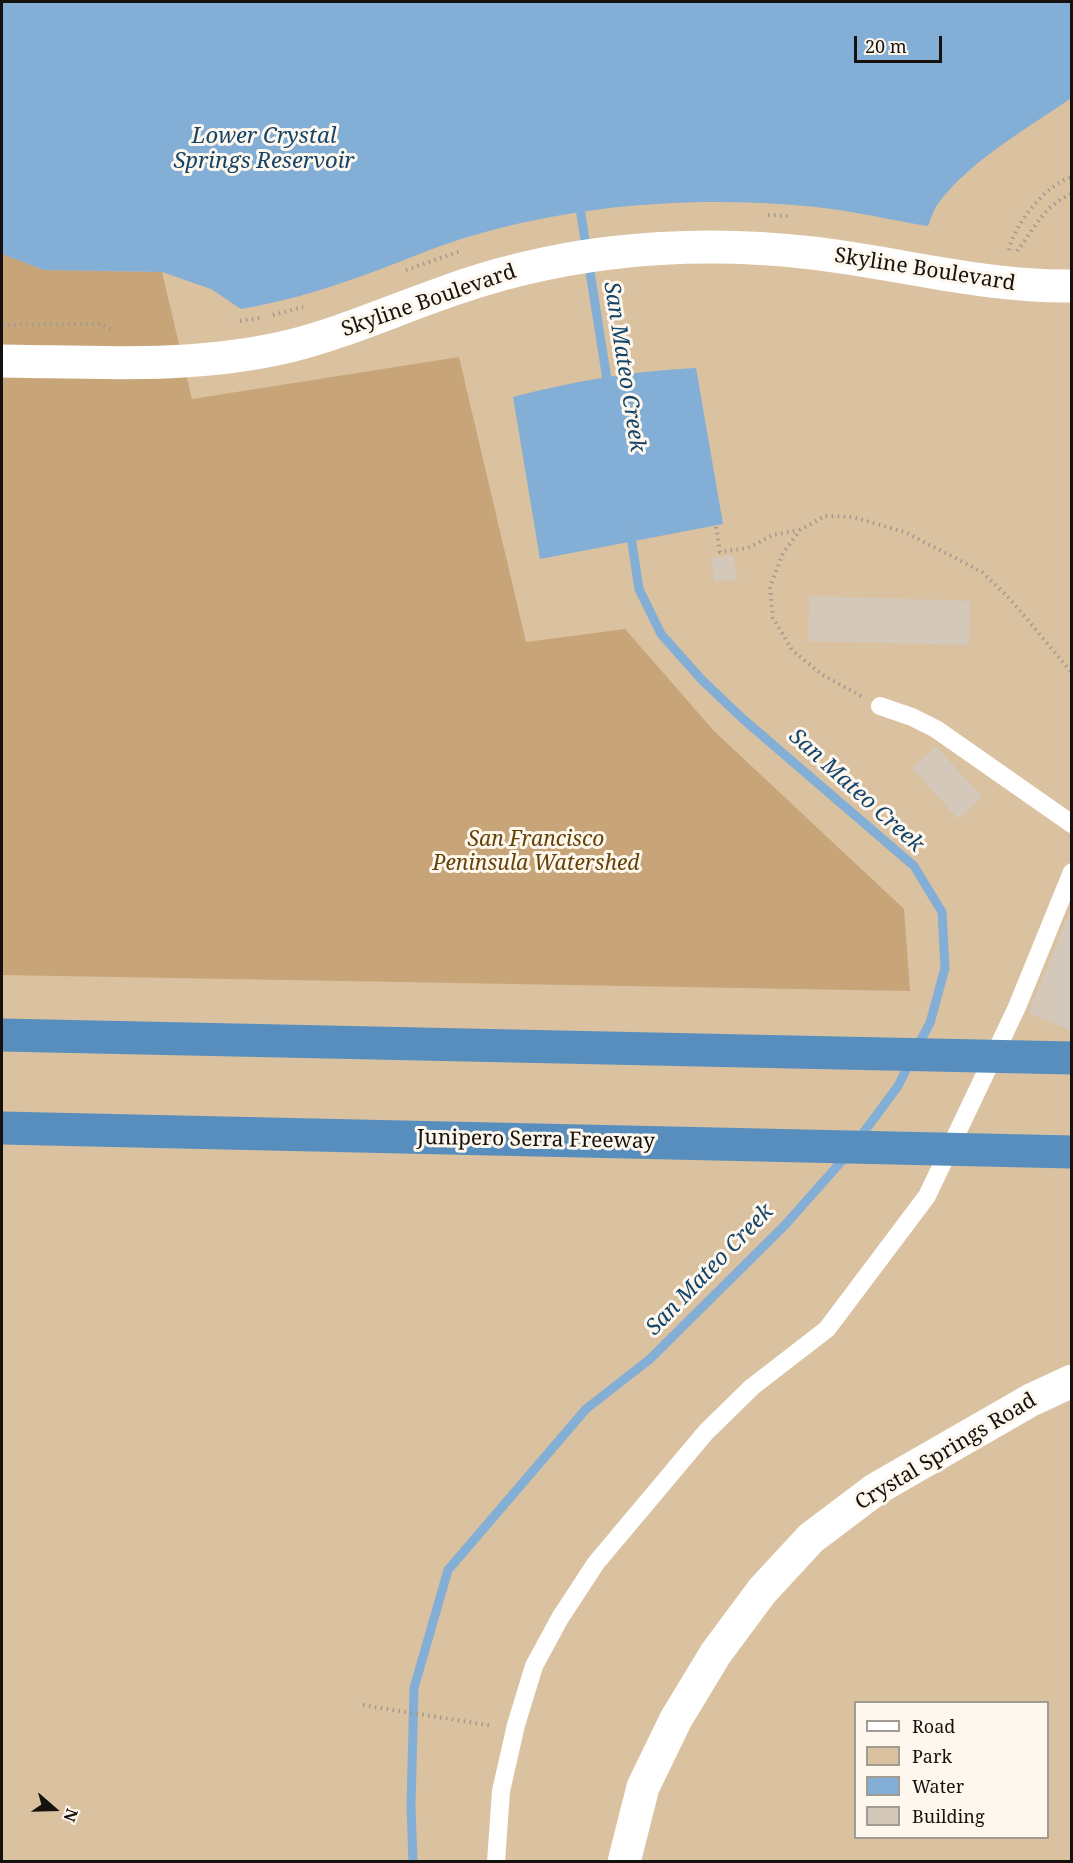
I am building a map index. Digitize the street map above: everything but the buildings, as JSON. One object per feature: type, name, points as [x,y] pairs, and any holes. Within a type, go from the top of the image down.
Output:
[{"type":"highway","points":[[5,1035],[1071,1058]]},
{"type":"highway","name":"Junipero Serra Freeway","points":[[5,1128],[1071,1152]]},
{"type":"street","name":"Skyline Boulevard","points":[[2,361],[187,362],[248,354],[354,327],[436,295],[490,278],[552,263],[610,253],[704,247],[775,249],[1010,284],[1071,286]]},
{"type":"street","name":"Crystal Springs Road","points":[[624,1862],[643,1787],[676,1719],[716,1653],[762,1591],[811,1538],[876,1489],[1031,1400],[1071,1381]]},
{"type":"lane","points":[[880,706],[912,717],[936,729],[1071,824]]},
{"type":"lane","points":[[496,1862],[501,1791],[516,1725],[534,1666],[560,1618],[596,1563],[706,1432],[752,1387],[827,1329],[927,1196],[1017,1007],[1071,873]]},
{"type":"path","points":[[1071,177],[1051,188],[1039,199],[1011,239],[1007,250],[1018,251],[1047,209],[1059,199],[1071,194]]},
{"type":"path","points":[[2,325],[101,324],[113,330]]},
{"type":"path","points":[[716,527],[720,552],[747,548],[773,535],[800,530],[825,516],[852,517],[905,532],[982,572],[1010,599],[1071,673]]},
{"type":"path","points":[[800,530],[783,553],[770,587],[773,618],[792,650],[821,674],[880,706]]},
{"type":"path","points":[[363,1705],[485,1725]]},
{"type":"green space","name":"San Francisco Peninsula Watershed","points":[[2,2],[1071,2],[1071,1861],[2,1862]]},
{"type":"green space","points":[[2,254],[44,270],[162,272],[192,399],[459,357],[526,642],[625,629],[714,731],[904,909],[910,991],[2,975]]},
{"type":"water","name":"Lower Crystal Springs Reservoir","points":[[2,2],[1071,2],[1071,98],[1000,146],[966,173],[937,205],[928,226],[816,207],[774,204],[688,203],[603,209],[519,223],[478,234],[330,287],[241,309],[211,289],[162,272],[44,270],[2,254]]},
{"type":"water","points":[[696,368],[723,524],[540,559],[513,397],[604,378]]},
{"type":"waterway","name":"San Mateo Creek","points":[[579,202],[608,386]]},
{"type":"waterway","name":"San Mateo Creek","points":[[630,530],[639,589],[661,634],[702,680],[743,719],[914,866],[942,912],[945,968],[930,1023],[916,1049]]},
{"type":"waterway","name":"San Mateo Creek","points":[[858,1140],[898,1086],[910,1062]]},
{"type":"waterway","name":"San Mateo Creek","points":[[413,1862],[411,1807],[414,1688],[448,1570],[586,1409],[650,1359],[785,1225],[848,1154]]}]
